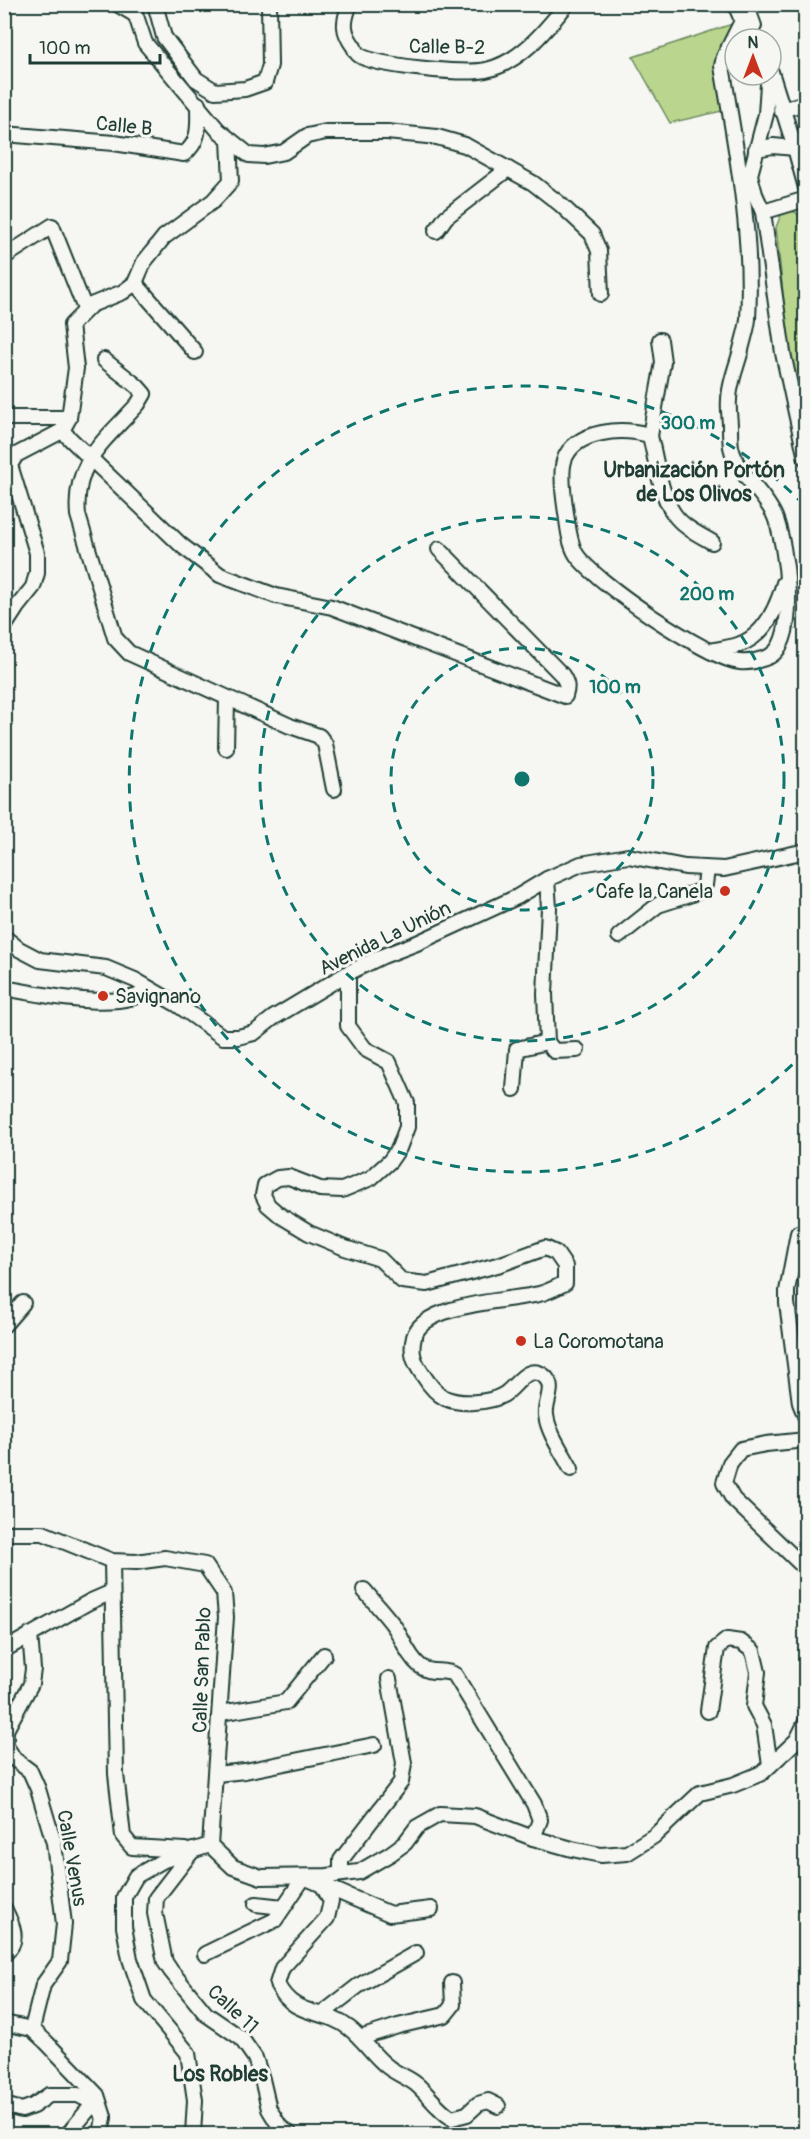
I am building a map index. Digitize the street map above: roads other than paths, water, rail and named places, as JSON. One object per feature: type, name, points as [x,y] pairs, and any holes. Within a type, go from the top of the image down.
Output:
[{"type":"street","points":[[117,4],[133,9],[146,43],[218,130],[249,155],[264,156],[284,152],[307,136],[316,133],[387,132],[436,137],[465,145],[533,183],[592,234],[599,251],[601,294]]},
{"type":"street","points":[[155,4],[164,37],[196,79],[215,91],[245,89],[265,82],[270,65],[269,4]]},
{"type":"street","name":"Calle B-2","points":[[350,4],[344,21],[347,37],[359,55],[389,64],[422,68],[486,70],[512,59],[539,36],[567,4]]},
{"type":"street","points":[[735,4],[745,27]]},
{"type":"street","points":[[746,4],[755,27]]},
{"type":"street","points":[[650,436],[638,431],[622,430],[587,437],[571,449],[564,462],[564,495],[570,537],[576,554],[624,599],[710,651],[738,662],[762,660],[775,651],[788,625],[789,605],[776,519],[767,502],[737,462],[731,447],[729,398],[748,322],[749,273],[742,189],[722,66],[724,57],[742,21]]},
{"type":"street","points":[[767,87],[766,114],[750,175],[763,212],[783,352],[806,459]]},
{"type":"street","points":[[772,87],[795,148],[806,188]]},
{"type":"street","points":[[782,110],[806,103]]},
{"type":"street","name":"Calle B","points":[[4,134],[114,143],[184,154],[193,147],[198,135],[198,104]]},
{"type":"street","points":[[4,627],[33,587],[38,573],[37,553],[10,465],[16,455],[66,425],[76,369],[71,325],[85,309],[123,292],[135,283],[144,262],[164,237],[213,201],[231,181],[229,140]]},
{"type":"street","points":[[756,149],[772,146],[795,148]]},
{"type":"street","points":[[435,231],[446,217],[508,169]]},
{"type":"street","points":[[763,212],[806,199]]},
{"type":"street","points":[[4,257],[52,226],[85,309]]},
{"type":"street","points":[[135,283],[195,352]]},
{"type":"street","points":[[660,340],[663,362],[650,436],[667,502],[674,515],[689,529],[712,542]]},
{"type":"street","points":[[104,360],[144,394],[138,404],[90,457],[83,469],[76,499],[78,515],[115,638],[129,653],[290,726],[319,736],[325,744],[334,789]]},
{"type":"street","points":[[4,418],[66,425],[90,457],[182,545],[220,575],[276,596],[332,607],[565,696],[567,682],[562,675],[439,549]]},
{"type":"street","points":[[775,651],[759,655],[753,645],[758,633],[778,603],[786,574]]},
{"type":"street","points":[[710,651],[739,645],[758,633],[769,632],[775,636],[775,651]]},
{"type":"street","points":[[226,698],[226,748]]},
{"type":"street","name":"Avenida La Unión","points":[[4,937],[19,949],[40,960],[106,968],[135,980],[178,1005],[223,1036],[238,1037],[254,1033],[273,1018],[348,973],[517,897],[547,879],[581,864],[628,856],[706,869],[738,867],[806,852]]},
{"type":"street","points":[[619,936],[658,904],[699,891],[705,885],[706,869]]},
{"type":"street","points":[[547,879],[549,908],[545,994],[547,1042],[554,1051],[577,1050]]},
{"type":"street","points":[[348,973],[348,1026],[365,1049],[389,1062],[407,1103],[407,1127],[399,1148],[390,1161],[371,1178],[342,1190],[320,1189],[289,1177],[278,1178],[265,1185],[263,1194],[268,1205],[300,1227],[345,1248],[380,1259],[402,1281],[427,1284],[501,1264],[545,1248],[556,1252],[565,1266],[565,1283],[540,1294],[485,1302],[430,1319],[416,1330],[412,1348],[415,1364],[426,1381],[444,1398],[459,1402],[488,1400],[505,1394],[523,1375],[536,1372],[546,1377],[550,1386],[545,1414],[549,1427],[571,1469]]},
{"type":"street","points":[[4,988],[84,1001],[105,1002],[143,995],[149,989]]},
{"type":"street","points":[[4,994],[21,991]]},
{"type":"street","points":[[514,1089],[517,1049],[547,1042]]},
{"type":"street","points":[[798,1233],[787,1291],[787,1304],[800,1403],[806,1418]]},
{"type":"street","points":[[4,1325],[23,1303]]},
{"type":"street","points":[[806,1440],[741,1449],[730,1463],[724,1483],[732,1499],[806,1569]]},
{"type":"street","name":"Calle San Pablo","points":[[4,1533],[44,1533],[112,1561],[136,1562],[165,1558],[205,1565],[224,1593],[226,1617],[210,1845]]},
{"type":"street","points":[[112,1561],[116,1774],[123,1836],[132,1847],[193,1850]]},
{"type":"street","points":[[364,1590],[395,1627],[411,1656],[421,1667],[432,1672],[450,1672],[455,1675],[534,1804],[540,1820],[533,1838]]},
{"type":"street","points":[[4,1650],[89,1602],[112,1592]]},
{"type":"street","name":"Calle Venus","points":[[30,1635],[33,1669],[31,1684],[6,1730],[6,1746],[14,1759],[30,1772],[38,1789],[54,1843],[64,1924],[60,1961],[44,1985],[32,2029]]},
{"type":"street","points":[[708,1711],[717,1648],[727,1640],[741,1642],[753,1651],[758,1672],[754,1706],[764,1725],[770,1765]]},
{"type":"street","points":[[220,1713],[286,1702],[324,1655]]},
{"type":"street","points":[[341,1874],[341,1860],[401,1782],[405,1763],[389,1680]]},
{"type":"street","points":[[193,2134],[195,2100],[188,2053],[144,2000],[130,1959],[124,1927],[124,1897],[136,1876],[164,1860],[210,1845],[233,1867],[261,1877],[304,1877],[359,1872],[390,1854],[405,1843],[417,1827],[440,1814],[475,1816],[533,1838],[601,1855],[627,1853],[654,1836],[700,1793],[733,1785],[762,1773],[803,1733]]},
{"type":"street","points":[[216,1774],[245,1771],[374,1746]]},
{"type":"street","name":"Calle 11","points":[[193,1850],[156,1898],[155,1913],[165,1962],[206,2014],[241,2037],[255,2058],[269,2109],[280,2127],[290,2134]]},
{"type":"street","points":[[304,1877],[390,1914],[431,1909]]},
{"type":"street","points":[[205,1954],[275,1920],[304,1877]]},
{"type":"street","points":[[322,1884],[331,1901],[327,1918],[282,1968],[277,1984],[284,1996],[294,2005],[322,2014],[349,2027],[388,2067],[414,2082],[444,2114],[452,2118],[467,2114],[478,2104],[488,2101],[498,2106]]},
{"type":"street","points":[[256,1904],[284,1907]]},
{"type":"street","points":[[4,1908],[12,1924],[15,1939],[8,1952],[4,1954]]},
{"type":"street","points":[[322,2014],[358,1986],[416,1953]]},
{"type":"street","points":[[360,2038],[445,2015],[453,2005],[452,1983]]},
{"type":"street","points":[[4,2023],[32,2029],[97,2095],[104,2117],[101,2134]]},
{"type":"street","points":[[4,2105],[22,2110],[33,2106],[49,2095],[78,2095],[94,2103],[104,2117]]},
{"type":"street","points":[[68,2134],[94,2103]]},
{"type":"place","name":"Cafe la Canela","points":[[725,891]]},
{"type":"place","name":"Savignano","points":[[103,996]]},
{"type":"place","name":"La Coromotana","points":[[521,1341]]},
{"type":"district","name":"Urbanización Portón de Los Olivos","points":[[694,482]]},
{"type":"district","name":"Los Robles","points":[[220,2074]]}]
